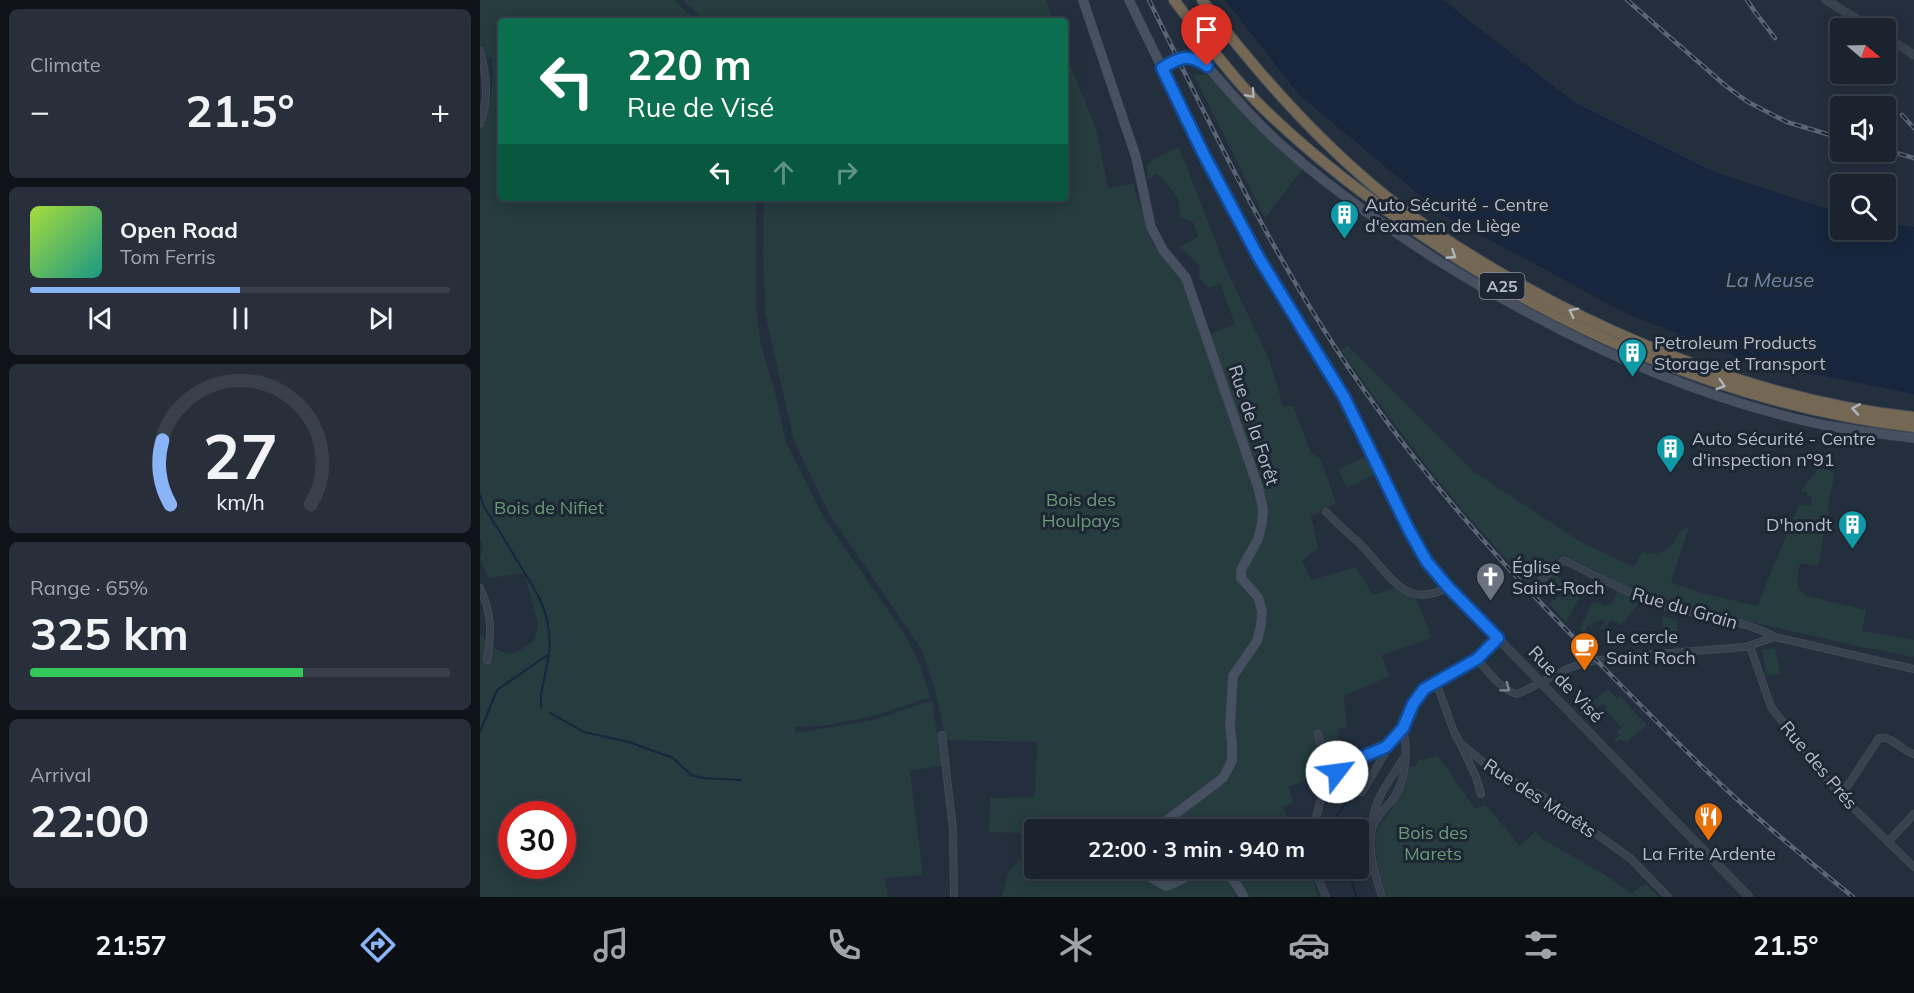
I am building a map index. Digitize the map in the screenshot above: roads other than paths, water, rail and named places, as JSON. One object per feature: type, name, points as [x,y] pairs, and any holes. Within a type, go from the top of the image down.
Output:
[{"type":"highway","name":"A25","points":[[1174,0],[1213,51],[1256,101],[1309,150],[1344,179],[1417,232],[1492,280],[1591,332],[1654,360],[1712,382],[1782,403],[1845,417],[1914,427]]},
{"type":"highway","name":"A25","points":[[1202,0],[1272,88],[1329,145],[1388,197],[1423,224],[1496,271],[1596,324],[1658,351],[1715,372],[1805,398],[1846,407],[1914,417]]},
{"type":"main road","name":"Rue de la Forêt","points":[[1083,0],[1136,157],[1151,227],[1163,250],[1186,278],[1258,487],[1263,509],[1258,539],[1241,570],[1241,578],[1258,597],[1262,612],[1257,641],[1233,676],[1230,726],[1232,761],[1223,778],[1169,819]]},
{"type":"main road","name":"Rue de Visé","points":[[1129,0],[1162,68]]},
{"type":"main road","points":[[1162,68],[1184,57],[1200,61],[1274,139],[1335,189],[1409,242],[1530,315],[1628,362],[1699,390],[1817,423],[1861,432],[1914,438]]},
{"type":"main road","points":[[1154,879],[1166,886],[1184,879]]},
{"type":"main road","points":[[1233,879],[1244,897]]},
{"type":"street","points":[[1826,0],[1855,18]]},
{"type":"street","points":[[1896,44],[1914,55]]},
{"type":"street","points":[[480,51],[486,92],[486,106],[480,123]]},
{"type":"street","name":"Rue de Visé","points":[[1162,68],[1203,153],[1259,258],[1344,397],[1427,562],[1448,587],[1749,897]]},
{"type":"street","points":[[1326,512],[1407,591],[1430,595],[1448,587]]},
{"type":"street","name":"Rue du Grain","points":[[1537,584],[1564,560],[1627,591],[1666,606],[1759,628],[1775,637]]},
{"type":"street","points":[[480,588],[489,612],[491,628],[487,660]]},
{"type":"street","points":[[1477,659],[1513,694],[1543,683],[1569,668],[1591,661],[1750,646],[1775,637],[1914,669]]},
{"type":"street","points":[[1318,734],[1323,754],[1317,776],[1320,780],[1362,792],[1386,747],[1403,728],[1419,695],[1436,681],[1477,659],[1498,638]]},
{"type":"street","name":"Rue des Prés","points":[[1750,646],[1771,707],[1841,796],[1914,867]]},
{"type":"street","name":"Rue des Marêts","points":[[1436,681],[1454,732],[1461,743],[1495,772],[1546,798],[1630,858],[1668,897]]},
{"type":"street","points":[[1372,825],[1395,796],[1401,783],[1405,757],[1403,728]]},
{"type":"street","points":[[942,735],[953,829],[954,897]]},
{"type":"street","points":[[1841,796],[1879,738],[1891,739],[1914,754]]},
{"type":"street","points":[[1461,743],[1481,794]]},
{"type":"street","points":[[1316,819],[1320,802],[1337,772],[1345,764],[1386,747]]},
{"type":"street","points":[[1382,897],[1371,845],[1373,812],[1380,794],[1405,757]]},
{"type":"street","points":[[1888,842],[1914,814]]},
{"type":"street","points":[[1319,879],[1326,897]]},
{"type":"water","name":"La Meuse","points":[[1225,0],[1443,0],[1574,102],[1714,172],[1830,210],[1830,240],[1896,240],[1896,224],[1914,227],[1914,394],[1748,361],[1625,313],[1442,214],[1299,95]]},
{"type":"waterway","points":[[480,495],[484,507],[542,603],[550,639],[549,654],[497,690],[480,732]]},
{"type":"waterway","points":[[541,707],[549,654]]},
{"type":"waterway","points":[[550,713],[584,732],[629,742],[673,758],[691,775],[741,780]]},
{"type":"waterway","points":[[1336,819],[1353,794]]},
{"type":"waterway","points":[[1350,879],[1357,897]]},
{"type":"railway","points":[[1149,0],[1192,89],[1284,263],[1335,347],[1428,475],[1532,594],[1682,747],[1759,819],[1853,897]]},
{"type":"railway","points":[[1627,0],[1726,86],[1748,102],[1787,122],[1830,135]]},
{"type":"railway","points":[[1747,0],[1775,38]]},
{"type":"railway","points":[[1902,115],[1914,128]]},
{"type":"railway","points":[[1896,153],[1914,158]]},
{"type":"place","name":"Auto Sécurité - Centre d'examen de Liège","points":[[1344,240]]},
{"type":"place","name":"Petroleum Products Storage et Transport","points":[[1633,378]]},
{"type":"place","name":"Auto Sécurité - Centre d'inspection n°91","points":[[1671,474]]},
{"type":"place","name":"D'hondt","points":[[1853,550]]},
{"type":"place","name":"Église Saint-Roch","points":[[1491,602]]},
{"type":"place","name":"Le cercle Saint Roch","points":[[1585,672]]},
{"type":"place","name":"La Frite Ardente","points":[[1709,842]]},
{"type":"park label","name":"Bois de Nifiet","points":[[549,507]]},
{"type":"park label","name":"Bois des Houlpays","points":[[1081,509]]},
{"type":"park label","name":"Bois des Marets","points":[[1433,842]]}]
